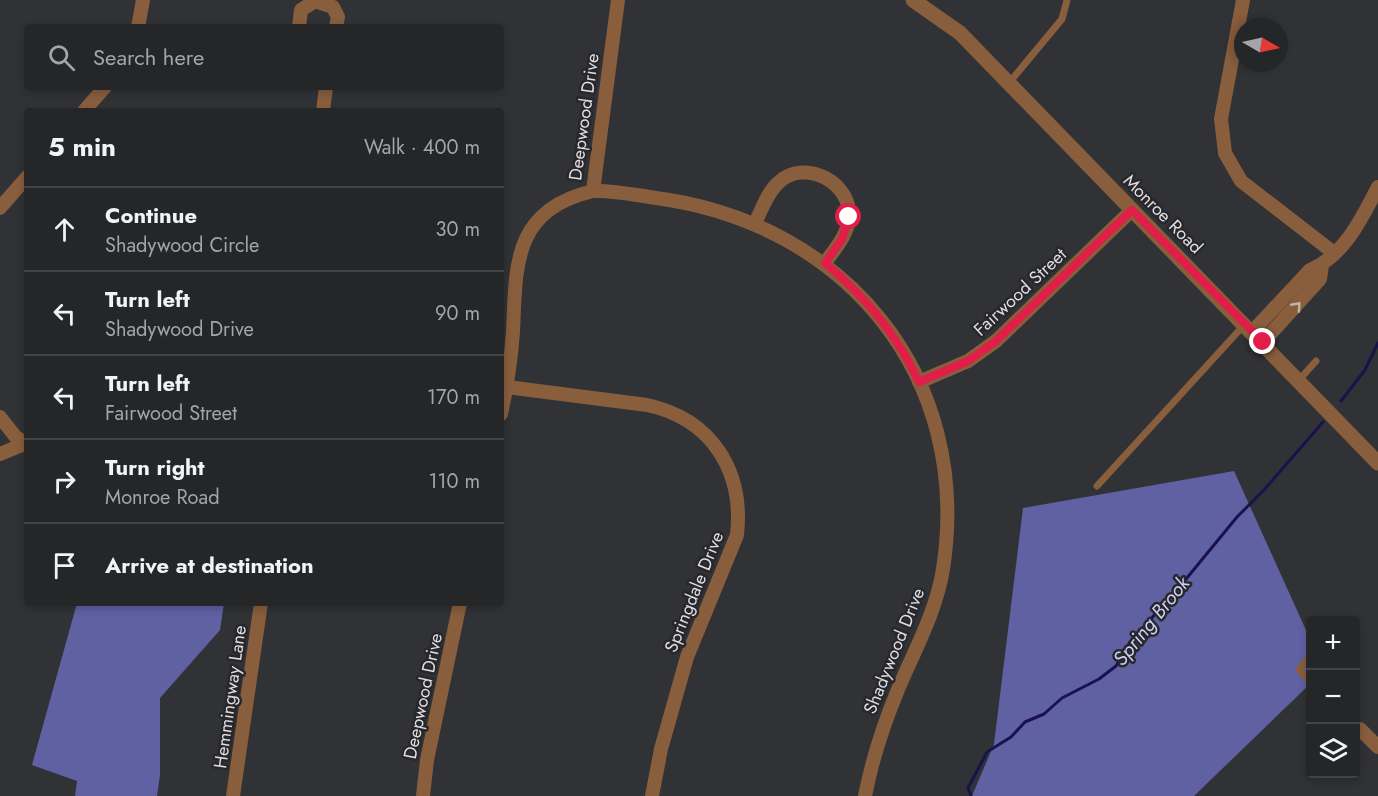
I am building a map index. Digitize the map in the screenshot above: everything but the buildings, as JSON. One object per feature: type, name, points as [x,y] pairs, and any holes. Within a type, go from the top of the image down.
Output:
[{"type":"street","points":[[139,24],[143,0]]},
{"type":"street","name":"Deepwood Drive","points":[[504,400],[507,387],[514,279],[519,252],[530,231],[546,211],[570,198],[593,191],[618,0]]},
{"type":"street","name":"Monroe Road","points":[[913,0],[960,33],[1378,463]]},
{"type":"street","points":[[1243,0],[1221,119],[1222,146],[1231,167],[1241,181],[1334,253]]},
{"type":"street","points":[[299,24],[299,15],[305,5],[322,1],[328,3],[336,12],[336,24]]},
{"type":"street","points":[[87,108],[102,90]]},
{"type":"street","points":[[323,108],[326,90]]},
{"type":"street","points":[[755,223],[772,190],[786,177],[804,172],[814,173],[831,181],[845,197],[849,217],[842,239],[825,263]]},
{"type":"street","points":[[0,208],[24,180]]},
{"type":"street","points":[[1253,333],[1310,270],[1322,265],[1352,232],[1378,187]]},
{"type":"street","name":"Shadywood Drive","points":[[593,191],[690,203],[755,223],[797,244],[825,263],[878,316],[901,349],[919,382],[933,420],[945,475],[945,550],[934,606],[885,723],[864,796]]},
{"type":"street","name":"Fairwood Street","points":[[919,382],[968,361],[996,341],[1132,210]]},
{"type":"street","name":"Springdale Drive","points":[[507,387],[647,405],[669,411],[705,434],[723,456],[732,474],[738,498],[737,535],[684,665],[661,749],[652,796]]},
{"type":"street","points":[[0,417],[24,443]]},
{"type":"street","points":[[0,454],[24,446]]},
{"type":"street","name":"Hemmingway Lane","points":[[233,796],[261,606]]},
{"type":"street","name":"Deepwood Drive","points":[[423,796],[427,760],[459,606]]},
{"type":"street","points":[[1360,728],[1378,747]]},
{"type":"lane","points":[[1009,83],[1062,19],[1067,0]]},
{"type":"lane","points":[[1097,486],[1253,333]]},
{"type":"lane","points":[[1299,380],[1316,362]]},
{"type":"lane","points":[[1306,662],[1299,670],[1306,676]]},
{"type":"shaded area","points":[[1234,471],[1306,630],[1306,688],[1194,796],[972,796],[994,744],[1023,508]]},
{"type":"shaded area","points":[[76,606],[224,606],[220,630],[160,698],[160,775],[157,796],[75,796],[77,781],[32,765]]},
{"type":"waterway","name":"Spring Brook","points":[[1341,401],[1365,370],[1378,343]]},
{"type":"waterway","name":"Spring Brook","points":[[971,796],[968,788],[987,752],[1011,737],[1025,722],[1044,714],[1062,698],[1099,679],[1116,666],[1130,642],[1177,590],[1237,517],[1264,490],[1323,422]]},
{"type":"route","points":[[849,217],[842,239],[825,263],[849,284],[878,316],[901,349],[919,382],[980,354],[1132,210],[1263,342]]}]
